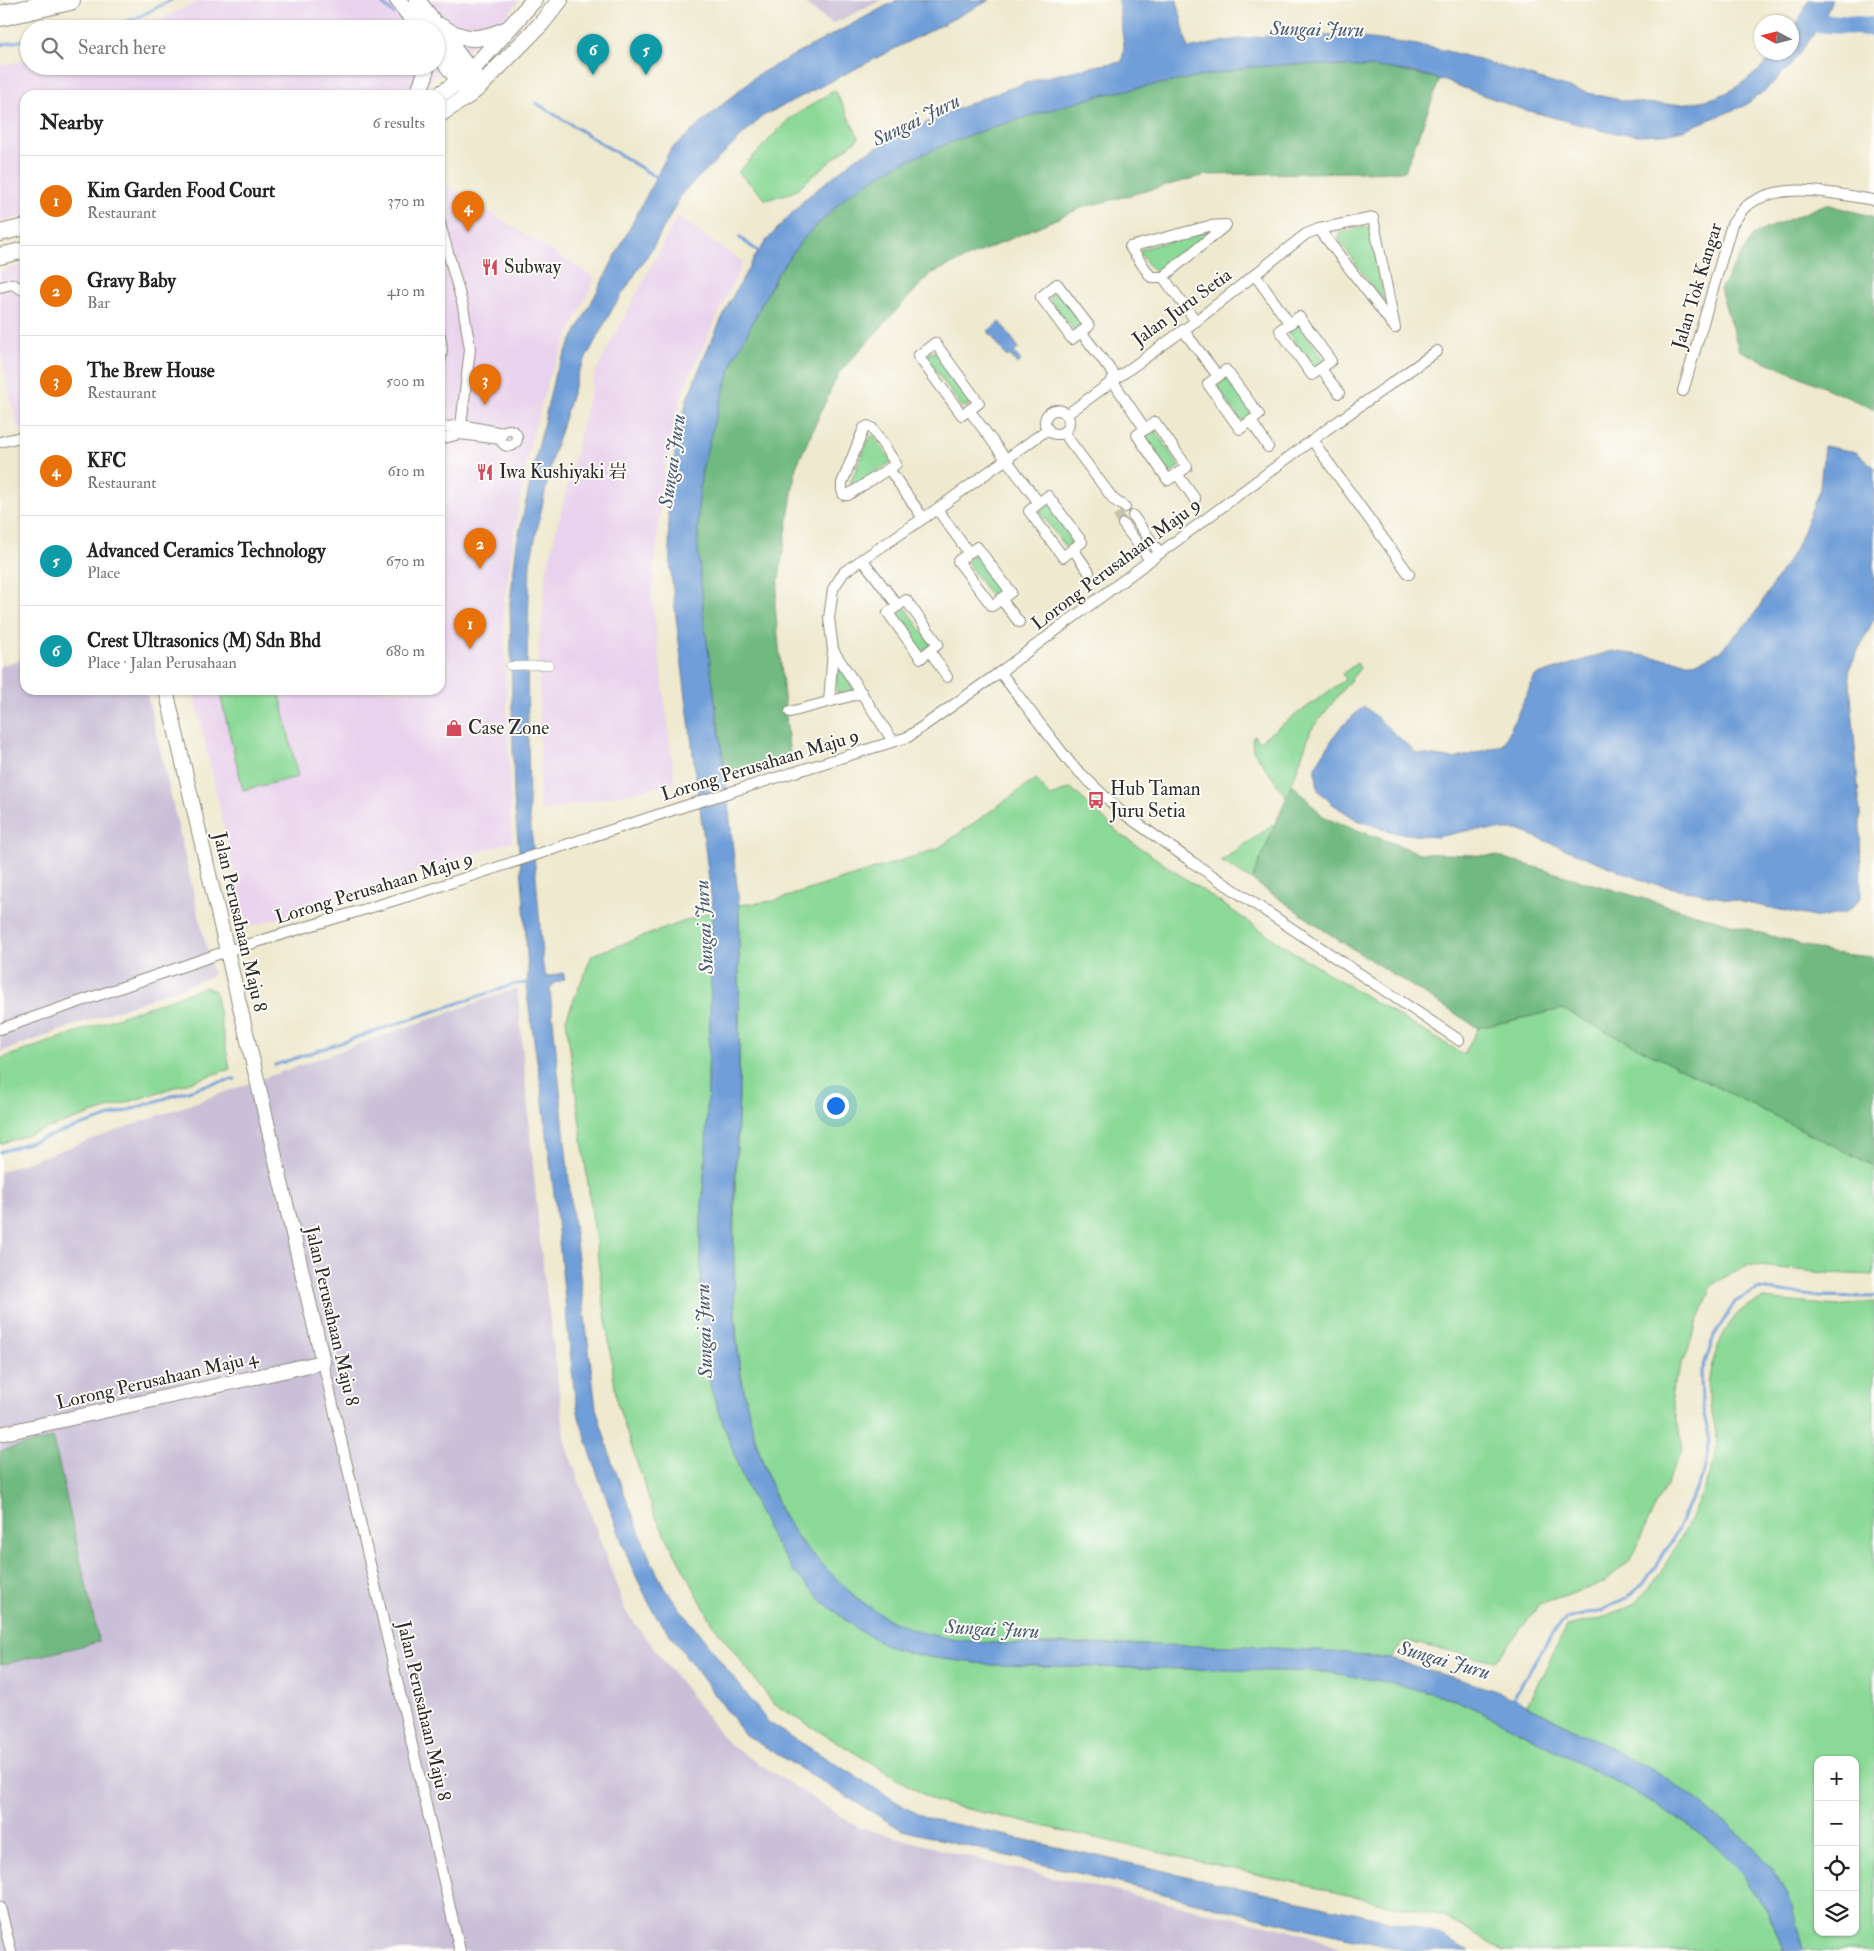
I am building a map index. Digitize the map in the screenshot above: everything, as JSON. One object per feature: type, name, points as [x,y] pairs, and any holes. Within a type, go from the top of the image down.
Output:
[{"type":"highway","points":[[0,16],[70,0]]},
{"type":"main road","points":[[398,0],[416,20]]},
{"type":"main road","points":[[417,0],[421,20]]},
{"type":"main road","points":[[445,91],[465,76],[534,0]]},
{"type":"main road","points":[[445,111],[475,90],[540,24],[560,0]]},
{"type":"main road","points":[[445,32],[469,40],[490,36],[510,28]]},
{"type":"main road","points":[[445,53],[475,90]]},
{"type":"main road","points":[[445,58],[465,76]]},
{"type":"main road","points":[[420,90],[425,75]]},
{"type":"main road","points":[[0,233],[20,228]]},
{"type":"street","name":"Jalan Tok Kangar","points":[[1683,392],[1732,224],[1747,205],[1768,194],[1795,191],[1827,193],[1874,200]]},
{"type":"street","name":"Jalan Juru Setia","points":[[833,650],[829,618],[833,589],[844,572],[937,509],[1048,429],[1046,419],[1050,413],[1060,410],[1066,415],[1196,321],[1306,234],[1319,229],[1373,218],[1395,328],[1319,229]]},
{"type":"street","points":[[1226,225],[1162,277],[1151,277],[1130,247],[1209,226],[1226,225]]},
{"type":"street","points":[[445,259],[463,306],[470,350],[460,430]]},
{"type":"street","points":[[1255,275],[1290,324]]},
{"type":"street","points":[[1162,277],[1196,321]]},
{"type":"street","points":[[0,286],[12,284],[20,288]]},
{"type":"street","points":[[1057,284],[1089,326],[1081,332],[1072,339],[1041,297],[1057,284]]},
{"type":"street","points":[[1299,317],[1331,361],[1312,375],[1280,330],[1290,324],[1299,317]]},
{"type":"street","points":[[1183,330],[1218,376]]},
{"type":"street","points":[[1081,332],[1114,379],[1145,429]]},
{"type":"street","points":[[935,344],[979,403],[969,410],[962,415],[918,356],[935,344]]},
{"type":"street","name":"Lorong Perusahaan Maju 9","points":[[0,1029],[227,951],[542,854],[686,806],[908,737],[1000,672],[1312,440],[1437,351]]},
{"type":"street","points":[[1321,369],[1339,393]]},
{"type":"street","points":[[1226,370],[1259,415],[1240,429],[1208,384],[1218,376],[1226,370]]},
{"type":"street","points":[[969,410],[1039,503]]},
{"type":"street","points":[[1048,429],[1055,434],[1063,432],[1069,422],[1066,415]]},
{"type":"street","points":[[1251,421],[1268,447]]},
{"type":"street","points":[[1155,422],[1187,467],[1177,474],[1168,480],[1136,435],[1155,422]]},
{"type":"street","points":[[868,426],[872,428],[896,464],[889,469],[848,495],[844,495],[842,483],[864,428],[868,426]]},
{"type":"street","points":[[445,428],[502,436]]},
{"type":"street","points":[[445,437],[460,430]]},
{"type":"street","points":[[1063,432],[1121,510]]},
{"type":"street","points":[[0,442],[20,437]]},
{"type":"street","points":[[1312,440],[1409,574]]},
{"type":"street","points":[[889,469],[923,518]]},
{"type":"street","points":[[1177,474],[1195,499]]},
{"type":"street","points":[[1048,496],[1082,542],[1073,549],[1063,556],[1029,510],[1048,496]]},
{"type":"street","points":[[937,509],[969,553]]},
{"type":"street","points":[[1133,516],[1160,553]]},
{"type":"street","points":[[1123,524],[1150,560]]},
{"type":"street","points":[[977,547],[1011,592],[1001,599],[992,606],[958,561],[977,547]]},
{"type":"street","points":[[1073,549],[1089,572]]},
{"type":"street","points":[[862,560],[898,606]]},
{"type":"street","points":[[1001,599],[1019,622]]},
{"type":"street","points":[[906,600],[938,644],[930,651],[920,658],[888,613],[906,600]]},
{"type":"street","points":[[833,650],[893,741]]},
{"type":"street","points":[[829,702],[833,650]]},
{"type":"street","points":[[930,651],[948,677]]},
{"type":"street","points":[[510,666],[549,665]]},
{"type":"street","points":[[1000,672],[1071,764],[1120,811],[1200,868],[1459,1040]]},
{"type":"street","points":[[790,712],[862,693]]},
{"type":"street","name":"Jalan Perusahaan Maju 8","points":[[167,695],[460,1951]]},
{"type":"street","name":"Lorong Perusahaan Maju 4","points":[[0,1434],[323,1362]]},
{"type":"street","points":[[0,1906],[11,1951]]},
{"type":"shaded area","points":[[202,0],[519,0],[506,16],[445,68],[445,20],[159,20]]},
{"type":"shaded area","points":[[799,0],[882,0],[832,24]]},
{"type":"shaded area","points":[[20,62],[20,75],[437,75],[419,90],[20,90],[20,217],[0,222],[0,65]]},
{"type":"shaded area","points":[[445,184],[595,278],[549,377],[527,457],[503,606],[512,841],[247,928],[194,695],[445,695]]},
{"type":"shaded area","points":[[677,217],[743,262],[684,388],[664,465],[652,598],[675,783],[540,812],[539,646],[547,569],[595,373]]},
{"type":"shaded area","points":[[20,267],[20,429],[18,429],[0,351],[0,271]]},
{"type":"shaded area","points":[[20,660],[20,695],[147,695],[213,976],[0,1052],[0,666]]},
{"type":"shaded area","points":[[517,988],[540,1242],[566,1445],[626,1612],[728,1744],[858,1827],[999,1865],[1305,1934],[1347,1951],[0,1951],[0,1172]]},
{"type":"green space","points":[[1297,64],[1386,68],[1440,79],[1405,171],[1206,175],[1081,208],[930,274],[838,374],[796,467],[775,605],[790,758],[725,774],[704,620],[698,548],[698,508],[702,470],[714,422],[734,359],[777,274],[805,237],[849,194],[893,167],[946,144],[993,127],[1101,95],[1251,67]]},
{"type":"green space","points":[[835,90],[859,138],[793,192],[766,200],[738,172],[788,120]]},
{"type":"green space","points":[[1826,204],[1874,217],[1874,409],[1739,350],[1720,289],[1754,234]]},
{"type":"green space","points":[[1369,226],[1371,228],[1384,303],[1339,240],[1339,233]]},
{"type":"green space","points":[[1214,229],[1159,273],[1154,272],[1140,254],[1141,249]]},
{"type":"green space","points":[[1058,292],[1081,324],[1079,330],[1074,330],[1049,299],[1052,293]]},
{"type":"green space","points":[[1299,324],[1324,360],[1320,365],[1313,368],[1288,333],[1292,326]]},
{"type":"green space","points":[[929,352],[935,352],[970,401],[968,406],[962,407],[927,359]]},
{"type":"green space","points":[[1227,377],[1252,413],[1241,421],[1216,386],[1220,379]]},
{"type":"green space","points":[[1155,430],[1179,466],[1175,471],[1169,473],[1143,438],[1147,431]]},
{"type":"green space","points":[[873,435],[892,461],[854,488],[850,483],[869,439]]},
{"type":"green space","points":[[1051,503],[1076,539],[1065,547],[1040,512],[1044,505]]},
{"type":"green space","points":[[978,555],[1002,591],[998,596],[992,598],[967,563],[970,556]]},
{"type":"green space","points":[[906,608],[931,644],[927,649],[920,651],[895,616],[899,609]]},
{"type":"green space","points":[[1357,663],[1360,668],[1311,730],[1287,798],[1253,750],[1252,739],[1254,735],[1258,742],[1346,679],[1342,674]]},
{"type":"green space","points":[[836,664],[855,690],[837,694]]},
{"type":"green space","points":[[220,695],[280,695],[298,777],[243,790]]},
{"type":"green space","points":[[1036,779],[1050,797],[1071,788],[1120,834],[1287,948],[1464,1054],[1478,1028],[1562,1009],[1874,1166],[1874,1275],[1825,1273],[1750,1265],[1713,1283],[1671,1392],[1683,1449],[1630,1560],[1603,1583],[1539,1605],[1496,1661],[1404,1641],[1391,1659],[1354,1654],[1241,1647],[987,1643],[925,1634],[900,1625],[876,1612],[844,1586],[805,1547],[779,1508],[750,1418],[741,1372],[736,1326],[734,1233],[739,1091],[739,905],[774,901],[937,849]]},
{"type":"green space","points":[[1292,784],[1325,818],[1420,853],[1497,856],[1830,953],[1874,957],[1874,1166],[1562,1009],[1478,1028],[1334,937],[1252,880]]},
{"type":"green space","points":[[1276,823],[1252,880],[1221,861]]},
{"type":"green space","points":[[713,911],[706,1148],[700,1234],[702,1336],[711,1389],[742,1476],[770,1535],[794,1572],[822,1601],[858,1630],[896,1650],[935,1658],[992,1665],[1328,1672],[1391,1683],[1451,1698],[1495,1718],[1641,1796],[1707,1838],[1741,1872],[1768,1911],[1783,1951],[1503,1951],[1442,1916],[936,1802],[774,1704],[714,1626],[654,1514],[617,1403],[566,1019],[592,955]]},
{"type":"green space","points":[[205,987],[215,991],[230,1069],[0,1144],[0,1059]]},
{"type":"green space","points":[[1763,1299],[1836,1306],[1874,1302],[1874,1951],[1803,1951],[1792,1906],[1783,1886],[1773,1870],[1748,1842],[1705,1805],[1653,1770],[1527,1705],[1567,1626],[1610,1615],[1627,1608],[1646,1592],[1672,1554],[1706,1483],[1717,1447],[1708,1391],[1710,1372],[1716,1352],[1730,1324],[1748,1306]]},
{"type":"green space","points":[[53,1438],[99,1642],[0,1665],[0,1451]]},
{"type":"water","points":[[897,0],[990,0],[763,116],[683,192],[653,247],[613,308],[579,371],[553,455],[530,563],[527,659],[529,811],[543,967],[546,977],[563,973],[565,979],[553,984],[550,990],[571,1201],[596,1408],[612,1462],[650,1559],[663,1585],[768,1722],[908,1809],[927,1818],[1411,1926],[1437,1934],[1469,1951],[1410,1951],[1294,1926],[902,1830],[745,1735],[654,1613],[631,1566],[579,1417],[574,1390],[541,1086],[527,995],[528,972],[523,890],[514,800],[510,602],[517,542],[555,373],[670,150],[757,75]]},
{"type":"water","name":"Sungai Juru","points":[[1118,0],[1177,0],[1188,49],[1233,40],[1268,36],[1311,35],[1376,40],[1452,52],[1567,87],[1606,97],[1644,103],[1681,104],[1716,97],[1733,90],[1749,79],[1769,60],[1794,60],[1768,88],[1744,106],[1683,130],[1664,134],[1639,135],[1608,132],[1518,108],[1440,79],[1386,68],[1297,64],[1251,67],[1101,95],[993,127],[946,144],[893,167],[849,194],[805,237],[777,274],[734,359],[714,422],[702,470],[698,508],[698,548],[704,620],[725,774],[739,905],[739,1091],[733,1225],[735,1320],[740,1373],[756,1443],[780,1511],[802,1544],[855,1597],[891,1621],[923,1633],[952,1639],[1006,1644],[1246,1646],[1347,1653],[1391,1659],[1491,1689],[1513,1698],[1653,1770],[1705,1805],[1748,1842],[1773,1870],[1783,1886],[1792,1906],[1803,1951],[1783,1951],[1768,1911],[1741,1872],[1707,1838],[1641,1796],[1495,1718],[1451,1698],[1391,1683],[1328,1672],[992,1665],[935,1658],[896,1650],[858,1630],[822,1601],[794,1572],[770,1535],[742,1476],[711,1389],[702,1336],[700,1234],[706,1148],[713,911],[677,626],[670,562],[668,514],[675,453],[687,399],[729,303],[754,258],[767,240],[805,199],[856,158],[932,120],[985,97],[1038,79],[1122,62],[1124,46]]},
{"type":"water","name":"Sungai Juru","points":[[1808,0],[1832,0],[1822,23],[1799,54],[1799,20]]},
{"type":"water","points":[[1000,322],[1019,348],[1014,352],[1021,361],[1017,364],[1010,355],[1007,357],[988,331]]},
{"type":"water","points":[[1824,446],[1856,452],[1874,467],[1874,619],[1849,669],[1860,811],[1861,898],[1845,913],[1819,918],[1650,883],[1518,830],[1471,830],[1437,837],[1396,833],[1357,820],[1331,803],[1318,790],[1315,767],[1338,730],[1364,706],[1416,753],[1454,759],[1503,745],[1535,676],[1611,651],[1694,663],[1719,652],[1752,618],[1797,546],[1820,488]]},
{"type":"waterway","points":[[130,20],[171,0]]},
{"type":"waterway","points":[[378,0],[394,14]]},
{"type":"waterway","points":[[1808,22],[1874,27]]},
{"type":"waterway","points":[[0,45],[20,41]]},
{"type":"waterway","points":[[536,103],[659,179]]},
{"type":"waterway","points":[[739,237],[760,253]]},
{"type":"waterway","points":[[275,1065],[515,984],[531,983]]},
{"type":"waterway","points":[[0,1152],[206,1085],[235,1079]]},
{"type":"waterway","points":[[1512,1700],[1552,1634],[1566,1619],[1602,1610],[1627,1598],[1644,1583],[1671,1543],[1704,1472],[1710,1440],[1702,1406],[1701,1374],[1714,1336],[1735,1302],[1758,1289],[1813,1296],[1874,1297]]},
{"type":"tunnel","points":[[1117,513],[1123,524]]},
{"type":"place","name":"Crest Ultrasonics (M) Sdn Bhd","points":[[593,75]]},
{"type":"place","name":"Advanced Ceramics Technology","points":[[646,75]]},
{"type":"place","name":"KFC","points":[[468,232]]},
{"type":"place","name":"Subway","points":[[490,267]]},
{"type":"place","name":"The Brew House","points":[[485,405]]},
{"type":"place","name":"Iwa Kushiyaki 岩","points":[[485,472]]},
{"type":"place","name":"Gravy Baby","points":[[480,569]]},
{"type":"place","name":"Kim Garden Food Court","points":[[470,649]]},
{"type":"place","name":"Case Zone","points":[[454,728]]},
{"type":"place","name":"Hub Taman Juru Setia","points":[[1096,800]]}]
